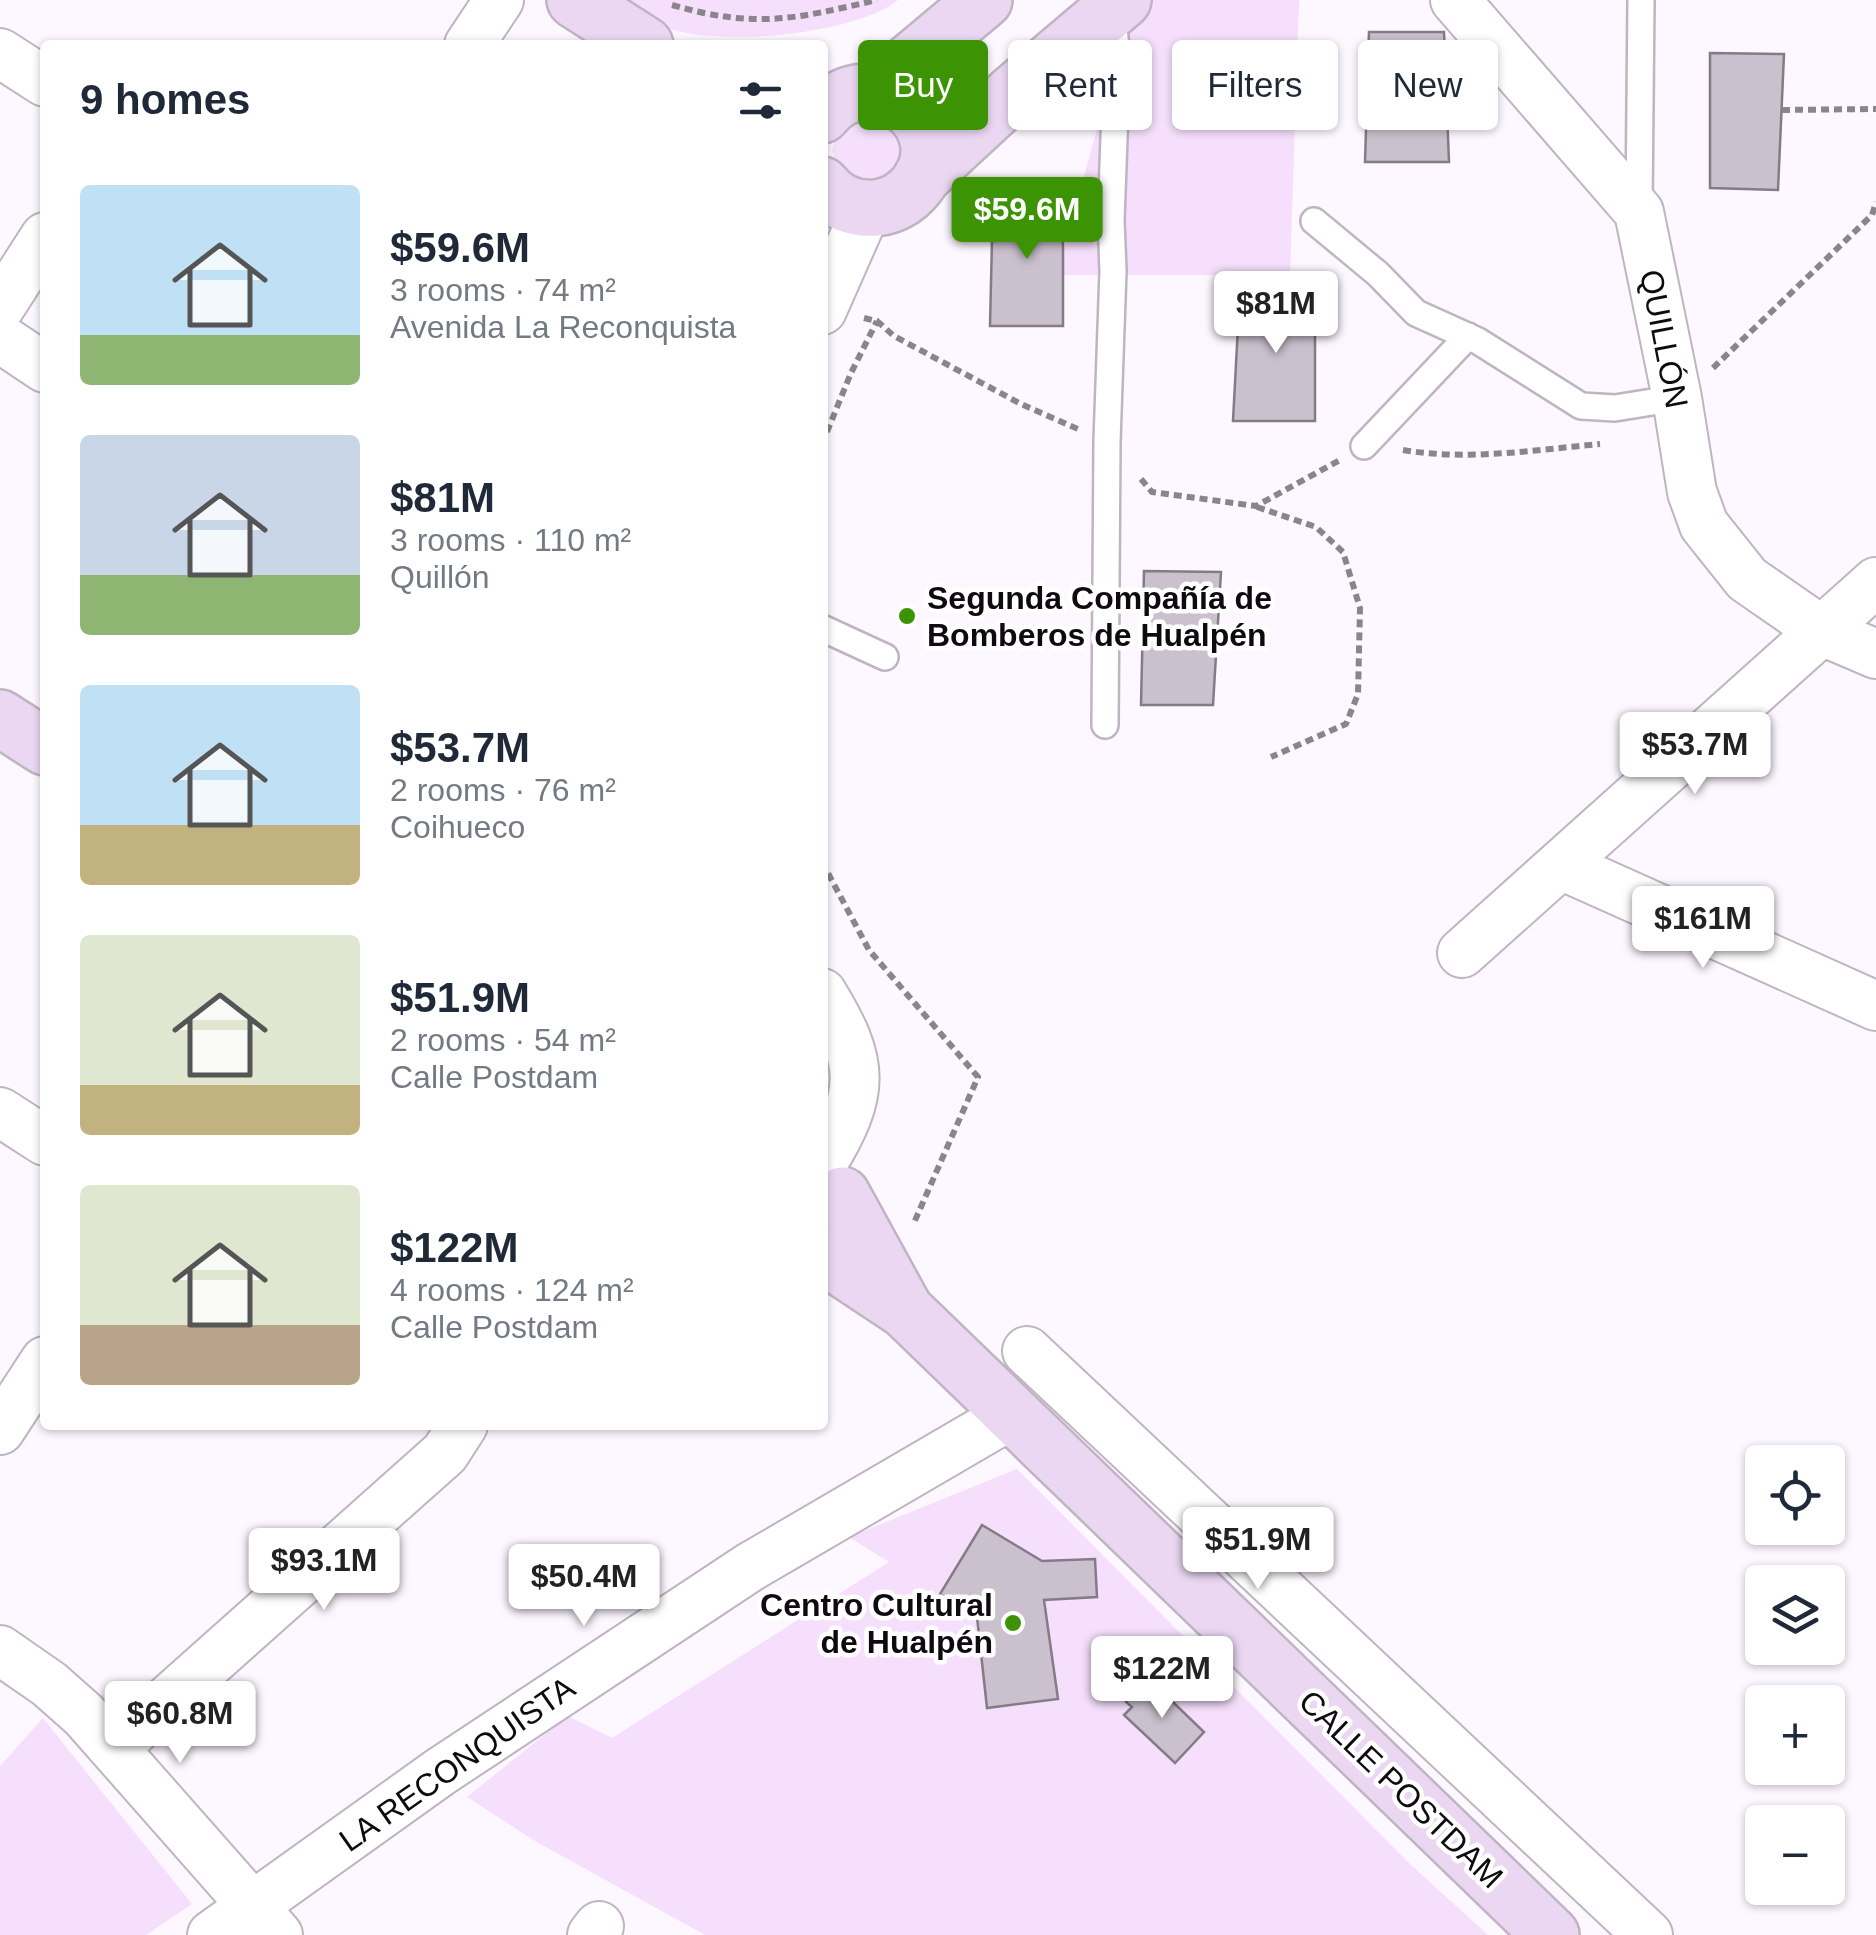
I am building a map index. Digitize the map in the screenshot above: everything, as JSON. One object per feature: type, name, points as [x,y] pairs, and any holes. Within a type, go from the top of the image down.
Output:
[{"type":"main road","points":[[574,0],[637,40]]},
{"type":"main road","points":[[935,40],[984,0]]},
{"type":"main road","points":[[1076,40],[1117,5]]},
{"type":"main road","points":[[845,96],[901,101],[921,122],[928,150],[921,178]]},
{"type":"main road","points":[[837,210],[892,204],[904,198],[1008,98]]},
{"type":"main road","points":[[0,718],[40,744]]},
{"type":"main road","name":"CALLE POSTDAM","points":[[828,1191],[905,1310]]},
{"type":"main road","name":"CALLE POSTDAM","points":[[828,1259],[905,1310],[1552,1935]]},
{"type":"street","points":[[472,40],[498,0]]},
{"type":"street","name":"QUILLÓN","points":[[1455,0],[1639,212],[1693,384],[1692,492],[1704,525],[1747,579],[1822,630],[1876,654]]},
{"type":"street","points":[[0,53],[40,79]]},
{"type":"street","points":[[828,273],[837,210]]},
{"type":"street","points":[[0,307],[40,245]]},
{"type":"street","points":[[0,338],[40,365]]},
{"type":"street","points":[[1462,953],[1876,582]]},
{"type":"street","points":[[1561,865],[1876,1006]]},
{"type":"street","points":[[828,1002],[846,1030],[856,1066],[855,1084],[828,1185]]},
{"type":"street","points":[[0,1112],[40,1138]]},
{"type":"street","name":"CALLE POSTDAM","points":[[1027,1351],[1648,1935]]},
{"type":"street","points":[[0,1430],[40,1370]]},
{"type":"street","name":"LA RECONQUISTA","points":[[212,1935],[265,1921],[457,1761],[717,1588],[1014,1413]]},
{"type":"street","points":[[114,1748],[445,1453],[461,1430]]},
{"type":"street","points":[[0,1650],[49,1684],[84,1715],[265,1921]]},
{"type":"lane","points":[[1639,212],[1641,0]]},
{"type":"lane","points":[[1105,725],[1117,5]]},
{"type":"lane","points":[[1314,221],[1378,274],[1416,313],[1468,336],[1581,406],[1615,408],[1693,384]]},
{"type":"lane","points":[[1364,446],[1468,336]]},
{"type":"lane","points":[[828,631],[885,656]]},
{"type":"path","points":[[663,0],[712,16],[760,21],[801,18],[877,0]]},
{"type":"path","points":[[1782,110],[1876,108]]},
{"type":"path","points":[[1693,384],[1872,215],[1876,205]]},
{"type":"path","points":[[828,309],[877,322],[894,336],[1021,404],[1108,441],[1152,492],[1256,506],[1316,527],[1343,552],[1360,608],[1358,694],[1346,724],[1270,757]]},
{"type":"path","points":[[828,429],[877,322]]},
{"type":"path","points":[[1256,506],[1364,446],[1436,456],[1608,443]]},
{"type":"path","points":[[828,873],[869,950],[978,1078],[913,1225],[905,1310]]},
{"type":"shaded area","points":[[606,0],[898,0],[878,12],[820,29],[722,37],[670,29]]},
{"type":"shaded area","points":[[1151,0],[1299,0],[1298,40],[1172,40],[1172,130],[1295,130],[1290,275],[1063,275],[1063,253],[1097,130],[1152,130],[1152,40],[1105,38]]},
{"type":"shaded area","points":[[858,121],[858,130],[897,130],[907,166],[868,188],[837,168],[832,150],[841,123]]},
{"type":"shaded area","points":[[1017,1469],[1411,1865],[1488,1935],[705,1935],[535,1841],[467,1797],[568,1716],[612,1738],[889,1562],[849,1537]]},
{"type":"shaded area","points":[[43,1718],[192,1904],[146,1935],[0,1935],[0,1766]]},
{"type":"building","points":[[1369,32],[1444,32],[1444,40],[1369,40]]},
{"type":"building","points":[[1710,53],[1784,54],[1778,190],[1710,188]]},
{"type":"building","points":[[1366,130],[1448,130],[1449,162],[1365,162]]},
{"type":"building","points":[[993,197],[1063,197],[1063,326],[990,326]]},
{"type":"building","points":[[1240,288],[1315,289],[1315,421],[1233,421]]},
{"type":"building","points":[[1144,571],[1221,572],[1213,705],[1141,705]]},
{"type":"building","points":[[982,1525],[1042,1561],[1095,1559],[1097,1597],[1044,1600],[1058,1699],[987,1708],[977,1617],[940,1594]]},
{"type":"building","points":[[1148,1678],[1204,1732],[1175,1763],[1124,1715],[1132,1707],[1126,1702]]},
{"type":"place","name":"Segunda Compañía de Bomberos de Hualpén","points":[[907,616]]},
{"type":"place","name":"Centro Cultural de Hualpén","points":[[1013,1623]]}]
